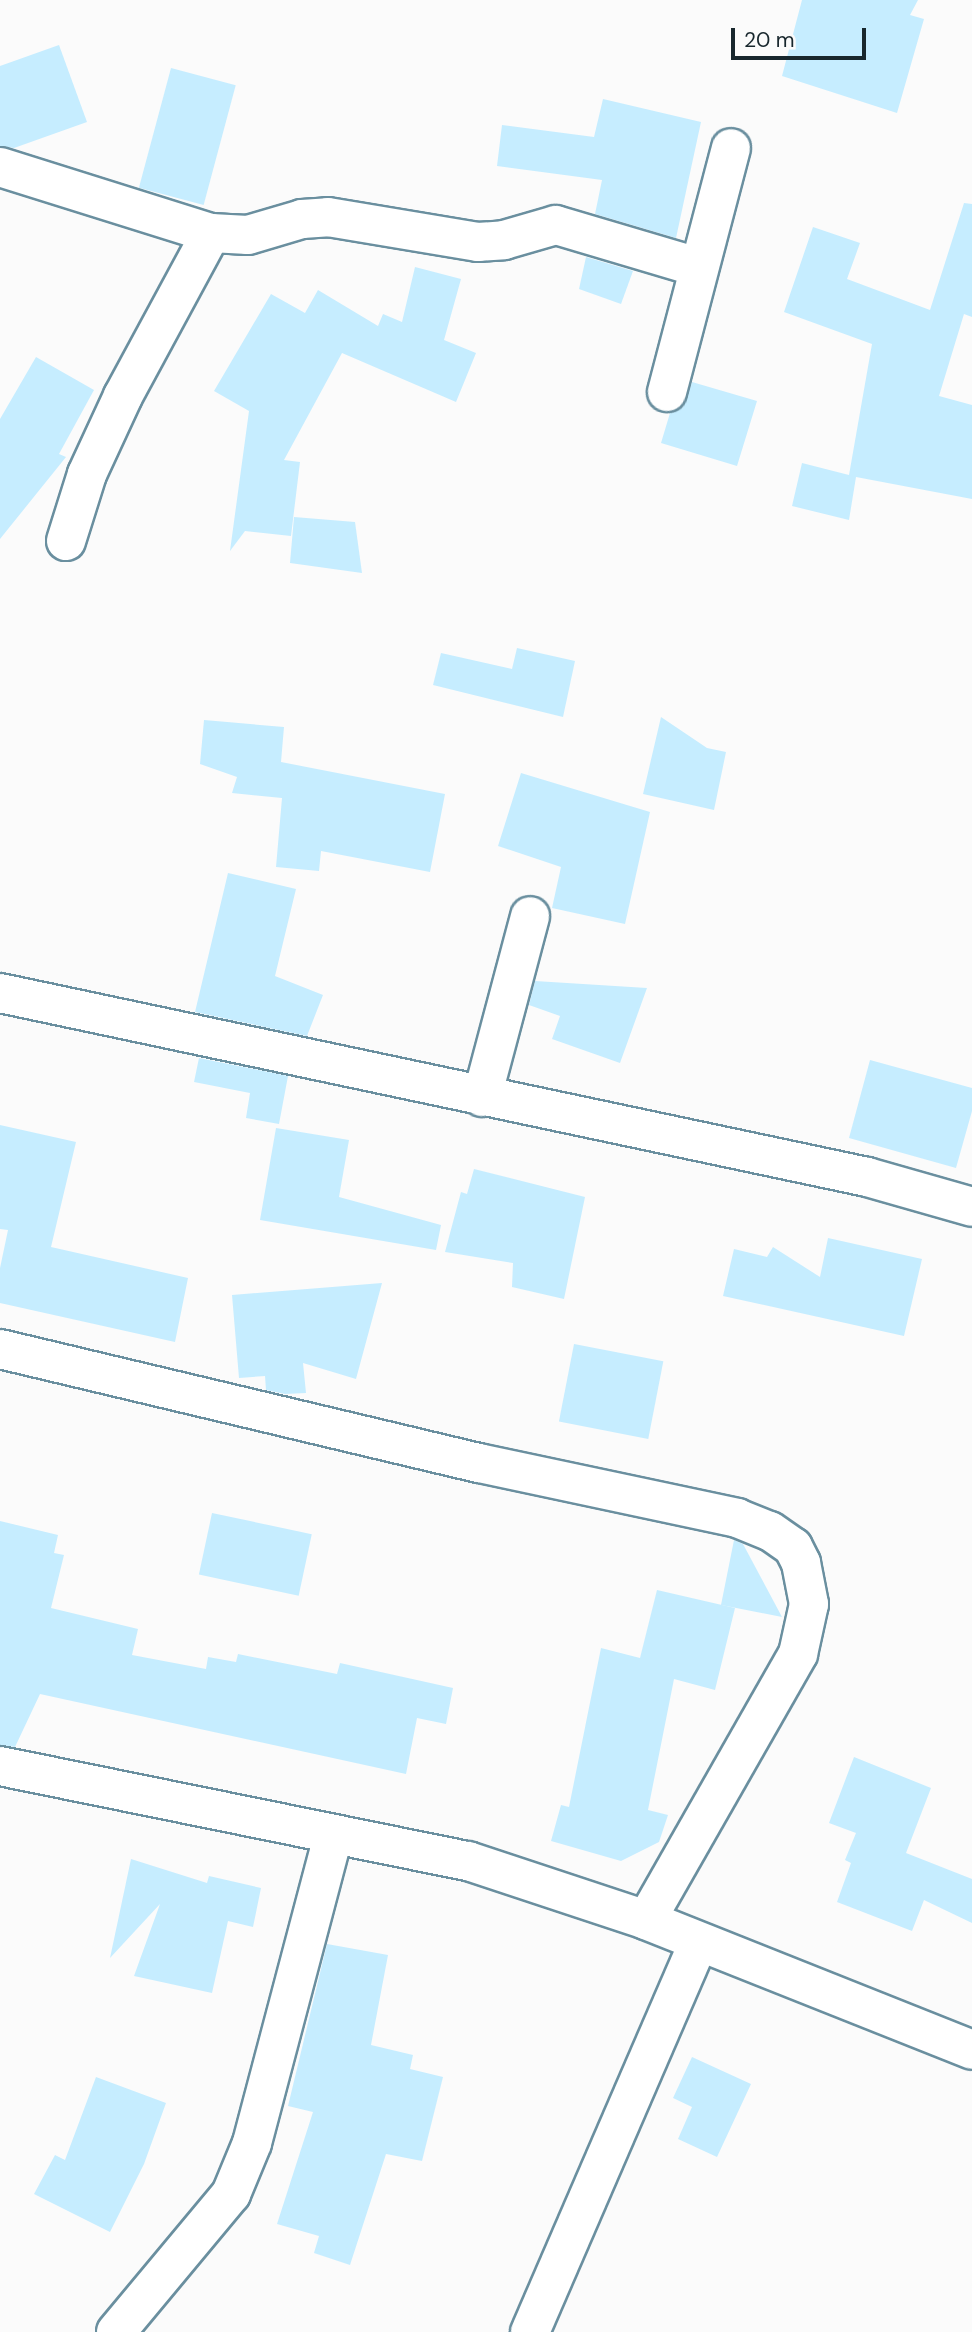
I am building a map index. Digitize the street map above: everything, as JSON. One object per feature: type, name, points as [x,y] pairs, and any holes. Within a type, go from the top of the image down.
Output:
[{"type":"street","points":[[667,392],[731,148]]},
{"type":"street","points":[[0,167],[211,233],[248,235],[302,219],[328,217],[478,242],[504,240],[556,225],[698,267]]},
{"type":"street","points":[[66,541],[87,474],[123,396],[211,233]]},
{"type":"street","points":[[482,1097],[530,916]]},
{"type":"street","points":[[0,993],[867,1177],[972,1207]]},
{"type":"street","points":[[0,1349],[505,1469],[737,1518],[770,1531],[793,1547],[801,1563],[809,1604],[798,1654],[646,1920]]},
{"type":"street","points":[[0,1766],[333,1836],[468,1861],[646,1920],[972,2050]]},
{"type":"street","points":[[116,2332],[231,2194],[252,2143],[333,1836]]},
{"type":"street","points":[[530,2332],[698,1942]]},
{"type":"building","points":[[802,0],[918,0],[910,15],[924,19],[897,113],[782,76]]},
{"type":"building","points":[[59,45],[87,122],[14,148],[0,146],[0,66]]},
{"type":"building","points":[[171,68],[236,85],[204,205],[139,188]]},
{"type":"building","points":[[603,99],[701,122],[676,238],[595,214],[602,180],[497,166],[502,125],[594,137]]},
{"type":"building","points":[[964,203],[972,204],[972,317],[964,314],[939,396],[972,405],[972,499],[856,477],[849,520],[792,506],[802,463],[849,475],[872,344],[784,312],[813,227],[860,243],[847,279],[930,310]]},
{"type":"building","points":[[586,257],[633,271],[621,304],[579,289]]},
{"type":"building","points":[[415,267],[461,279],[444,340],[476,353],[456,402],[342,353],[284,460],[300,462],[291,536],[245,531],[230,551],[249,411],[214,391],[271,294],[305,313],[318,290],[378,326],[383,314],[402,322]]},
{"type":"building","points":[[36,357],[94,390],[59,454],[66,457],[0,539],[0,419]]},
{"type":"building","points":[[692,382],[757,401],[737,466],[661,443],[670,413],[683,407]]},
{"type":"building","points":[[294,517],[355,522],[362,573],[290,563]]},
{"type":"building","points":[[517,648],[575,661],[563,717],[433,685],[441,653],[512,669]]},
{"type":"building","points":[[661,717],[707,748],[726,752],[714,810],[643,794]]},
{"type":"building","points":[[204,720],[284,727],[281,762],[445,794],[430,872],[321,851],[319,871],[276,867],[282,798],[232,793],[237,777],[200,764]]},
{"type":"building","points":[[521,773],[650,812],[625,924],[552,908],[561,867],[498,846]]},
{"type":"building","points":[[228,873],[296,889],[275,976],[323,995],[307,1036],[195,1012]]},
{"type":"building","points":[[535,981],[647,988],[620,1063],[552,1039],[560,1016],[529,1005]]},
{"type":"building","points":[[199,1058],[288,1076],[279,1124],[246,1118],[250,1093],[194,1082]]},
{"type":"building","points":[[870,1060],[972,1088],[972,1111],[956,1168],[849,1138]]},
{"type":"building","points":[[0,1125],[76,1142],[51,1247],[188,1278],[175,1342],[0,1303],[0,1268],[8,1230],[0,1229]]},
{"type":"building","points":[[276,1128],[349,1140],[339,1197],[441,1225],[436,1250],[260,1220]]},
{"type":"building","points":[[474,1169],[585,1197],[564,1299],[512,1287],[513,1263],[445,1252],[461,1192],[467,1194]]},
{"type":"building","points":[[828,1238],[922,1259],[904,1336],[723,1296],[734,1249],[767,1257],[773,1247],[820,1277]]},
{"type":"building","points":[[382,1283],[356,1379],[303,1363],[306,1393],[285,1394],[266,1390],[265,1376],[239,1378],[232,1295]]},
{"type":"building","points":[[574,1344],[663,1361],[648,1439],[559,1422]]},
{"type":"building","points":[[212,1513],[312,1534],[299,1596],[199,1575]]},
{"type":"building","points":[[0,1521],[58,1535],[54,1553],[64,1555],[51,1608],[138,1629],[132,1655],[206,1669],[208,1657],[236,1662],[238,1654],[337,1674],[340,1663],[453,1688],[446,1724],[417,1718],[406,1774],[40,1694],[15,1747],[0,1745]]},
{"type":"building","points":[[734,1540],[743,1544],[782,1617],[721,1605]]},
{"type":"building","points":[[657,1590],[735,1608],[715,1690],[674,1679],[648,1810],[668,1815],[659,1842],[621,1861],[551,1841],[561,1805],[569,1807],[601,1648],[640,1658]]},
{"type":"building","points":[[854,1757],[931,1788],[906,1853],[972,1879],[972,1923],[924,1900],[912,1931],[837,1902],[851,1863],[845,1860],[856,1833],[829,1823]]},
{"type":"building","points":[[131,1859],[207,1883],[209,1876],[261,1888],[253,1927],[228,1921],[212,1993],[134,1976],[160,1904],[110,1958]]},
{"type":"building","points":[[327,1944],[388,1955],[371,2045],[413,2055],[410,2069],[443,2077],[422,2161],[386,2154],[350,2265],[314,2253],[319,2236],[277,2224],[313,2112],[288,2106]]},
{"type":"building","points":[[692,2057],[751,2084],[717,2157],[678,2139],[692,2107],[673,2098]]},
{"type":"building","points":[[96,2077],[166,2103],[144,2164],[110,2232],[34,2194],[55,2155],[65,2160]]}]
